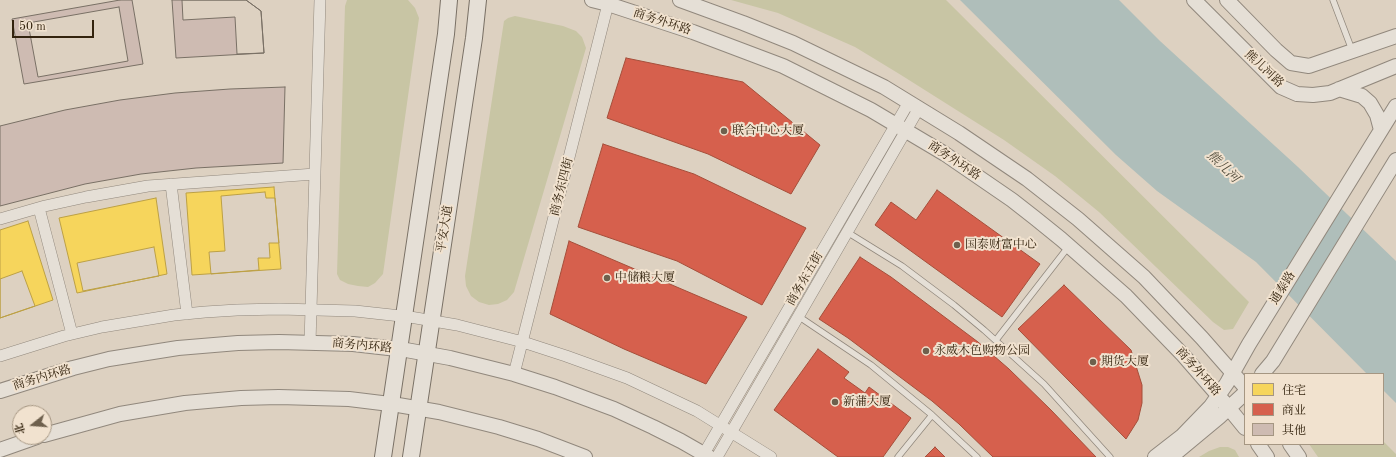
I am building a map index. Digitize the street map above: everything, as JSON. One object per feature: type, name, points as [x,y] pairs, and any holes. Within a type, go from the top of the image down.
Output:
[{"type":"main road","points":[[383,457],[446,34],[449,0]]},
{"type":"main road","name":"平安大道","points":[[411,457],[473,45],[478,0]]},
{"type":"street","points":[[310,343],[320,0]]},
{"type":"street","name":"商务外环路","points":[[592,0],[609,2],[782,66],[844,96],[901,127],[945,154],[1012,200],[1069,246],[1126,296],[1183,355],[1244,427]]},
{"type":"street","points":[[680,0],[792,43],[856,73],[914,105],[1028,179],[1078,219],[1144,277],[1202,338],[1244,386]]},
{"type":"street","name":"熊儿河路","points":[[1194,0],[1281,87],[1297,94],[1313,95],[1330,92],[1396,66]]},
{"type":"street","name":"熊儿河路","points":[[1227,0],[1276,50],[1291,63],[1310,66],[1352,50],[1396,36]]},
{"type":"street","name":"商务东四街","points":[[514,374],[609,2]]},
{"type":"street","points":[[1339,89],[1362,96],[1370,103],[1377,114],[1381,130]]},
{"type":"street","name":"商务东五街","points":[[708,456],[720,425],[914,105]]},
{"type":"street","name":"通泰路","points":[[1155,457],[1182,436],[1211,406],[1233,373],[1248,344],[1396,106]]},
{"type":"street","name":"商务东五街","points":[[708,456],[731,432],[847,232],[901,127]]},
{"type":"street","points":[[1263,373],[1273,361],[1396,160]]},
{"type":"street","points":[[0,219],[86,197],[148,186],[315,174]]},
{"type":"street","points":[[171,184],[187,314]]},
{"type":"street","points":[[40,208],[72,334]]},
{"type":"street","points":[[0,356],[72,334],[102,327],[187,314],[236,310],[311,310],[355,311],[404,316],[457,325],[523,342],[627,378],[691,408],[771,457]]},
{"type":"street","name":"商务内环路","points":[[0,391],[80,366],[109,359],[166,350],[238,343],[353,344],[399,349],[450,358],[514,374],[555,387],[614,409],[681,440],[708,456]]},
{"type":"street","points":[[1171,457],[1244,394]]},
{"type":"street","points":[[52,432],[88,421],[185,403],[213,400],[279,397],[349,399],[439,412],[499,427],[585,457]]},
{"type":"street","points":[[0,450],[14,445]]},
{"type":"street","points":[[1259,445],[1267,457]]},
{"type":"street","points":[[1291,445],[1299,457]]},
{"type":"lane","points":[[1333,0],[1352,50]]},
{"type":"lane","points":[[847,232],[902,266],[954,304],[1044,384],[1110,457]]},
{"type":"lane","points":[[996,340],[1069,246]]},
{"type":"lane","points":[[798,316],[871,365],[932,415],[977,457]]},
{"type":"lane","points":[[898,457],[932,415]]},
{"type":"shaded area","points":[[347,0],[408,0],[415,8],[419,18],[383,274],[375,283],[368,287],[348,284],[340,280],[337,274],[345,6]]},
{"type":"shaded area","points":[[731,0],[946,0],[1249,302],[1233,329],[1224,330],[1213,322],[1099,212],[1055,176],[1004,140],[855,47],[778,13]]},
{"type":"shaded area","points":[[515,16],[563,26],[576,31],[582,37],[586,48],[514,292],[507,300],[498,304],[489,305],[479,302],[471,296],[466,286],[465,276],[504,21]]},
{"type":"shaded area","points":[[1384,442],[1396,454],[1396,457],[1318,457],[1310,445],[1384,445]]},
{"type":"shaded area","points":[[1220,447],[1228,447],[1235,450],[1239,457],[1199,457],[1209,451]]},
{"type":"water","name":"熊儿河","points":[[960,0],[1119,0],[1160,41],[1298,167],[1396,261],[1396,403],[1384,391],[1384,373],[1366,373],[1256,262],[1157,191],[1116,155]]},
{"type":"building: 住宅","points":[[274,187],[281,269],[192,275],[186,193]]},
{"type":"building: 住宅","points":[[265,192],[266,198],[275,198],[279,243],[269,243],[270,258],[258,258],[259,270],[211,274],[209,252],[225,251],[221,196]]},
{"type":"building: 住宅","points":[[156,198],[167,274],[77,293],[59,218]]},
{"type":"building: 住宅","points":[[28,221],[53,300],[0,318],[0,230]]},
{"type":"building: 住宅","points":[[154,247],[159,276],[83,291],[77,263]]},
{"type":"building: 住宅","points":[[22,271],[35,306],[0,318],[0,279]]},
{"type":"building: 商业","name":"联合中心大厦","points":[[626,58],[743,82],[820,145],[791,194],[708,154],[607,118]]},
{"type":"building: 商业","points":[[603,144],[694,174],[806,228],[762,305],[677,261],[578,227]]},
{"type":"building: 商业","name":"国泰财富中心","points":[[937,190],[1040,264],[1002,317],[875,225],[891,202],[916,220]]},
{"type":"building: 商业","name":"中储粮大厦","points":[[569,241],[747,317],[706,384],[624,349],[550,314]]},
{"type":"building: 商业","name":"永威木色购物公园","points":[[860,257],[891,277],[978,342],[1009,369],[1096,457],[993,457],[959,424],[932,401],[848,338],[819,319]]},
{"type":"building: 商业","name":"期货大厦","points":[[1064,285],[1131,350],[1142,385],[1142,403],[1138,420],[1126,439],[1018,329]]},
{"type":"building: 商业","name":"新蒲大厦","points":[[818,349],[849,372],[844,378],[865,393],[869,387],[911,418],[883,457],[838,457],[774,410]]},
{"type":"building: 商业","points":[[935,447],[945,457],[925,457]]},
{"type":"building: 其他","points":[[120,0],[132,0],[143,64],[24,84],[12,19]]},
{"type":"building: 其他","points":[[172,0],[246,0],[261,11],[264,53],[176,58]]},
{"type":"building: 其他","points":[[182,0],[246,0],[261,11],[264,53],[237,54],[235,17],[183,20]]},
{"type":"building: 其他","points":[[119,7],[128,61],[38,77],[28,23]]},
{"type":"building: 其他","points":[[285,87],[283,163],[196,168],[141,174],[85,184],[0,206],[0,126],[65,110],[120,100],[175,93]]},
{"type":"place","name":"联合中心大厦","points":[[724,131]]},
{"type":"place","name":"国泰财富中心","points":[[957,245]]},
{"type":"place","name":"中储粮大厦","points":[[607,278]]},
{"type":"place","name":"永威木色购物公园","points":[[926,351]]},
{"type":"place","name":"期货大厦","points":[[1093,362]]},
{"type":"place","name":"新蒲大厦","points":[[835,402]]}]
